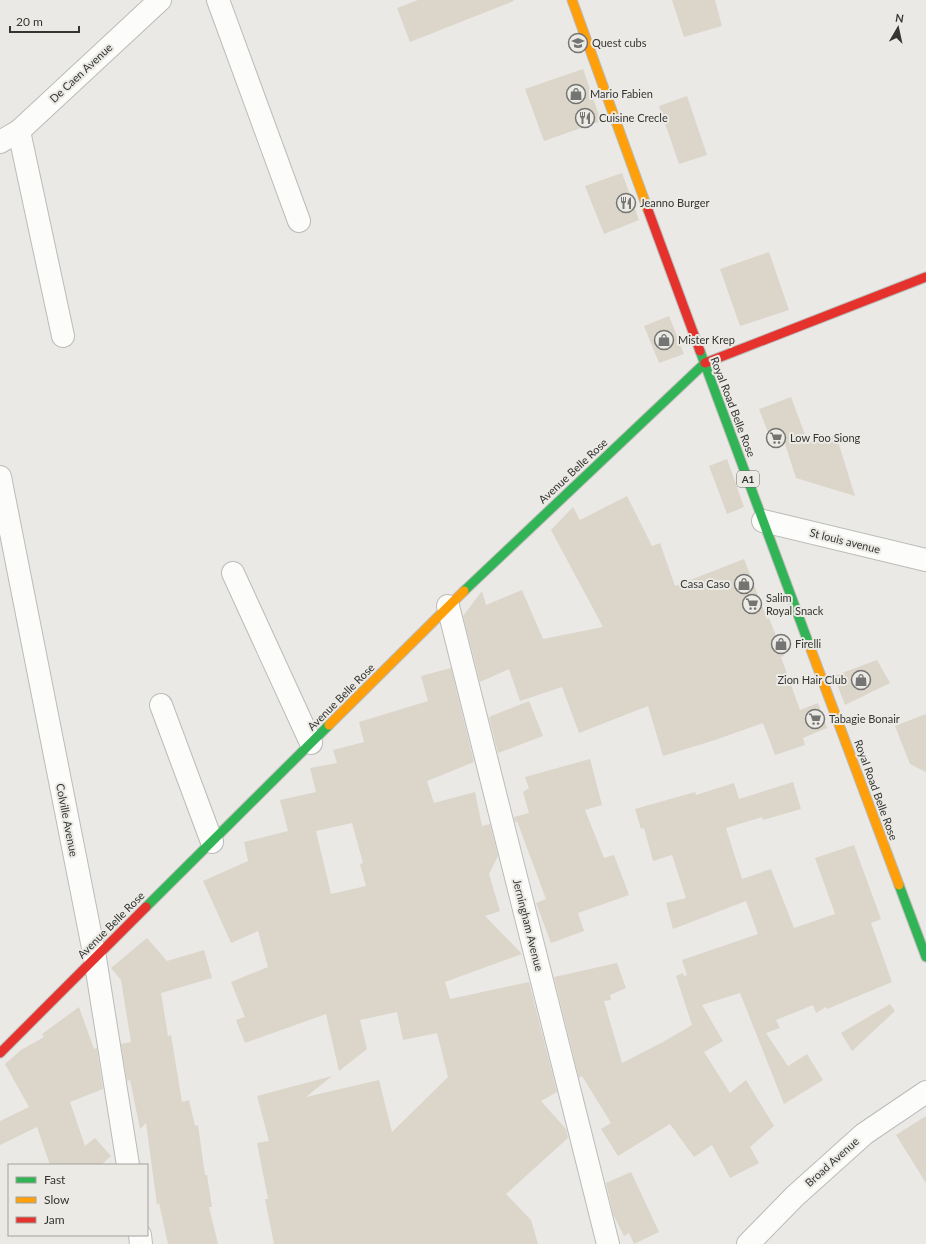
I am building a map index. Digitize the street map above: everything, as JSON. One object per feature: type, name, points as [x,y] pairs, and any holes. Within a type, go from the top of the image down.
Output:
[{"type":"street","name":"De Caen Avenue","points":[[0,142],[19,131],[160,0]]},
{"type":"street","points":[[218,0],[299,221]]},
{"type":"street","name":"Royal Road Belle Rose","points":[[572,0],[704,364],[926,957]]},
{"type":"street","points":[[19,131],[63,336]]},
{"type":"street","points":[[704,364],[926,277]]},
{"type":"street","name":"Avenue Belle Rose","points":[[0,1053],[448,606],[704,364]]},
{"type":"street","name":"Colville Avenue","points":[[0,476],[6,546],[95,958],[128,1164]]},
{"type":"street","name":"St louis avenue","points":[[764,521],[926,560]]},
{"type":"street","points":[[233,573],[311,743]]},
{"type":"street","name":"Jerningham Avenue","points":[[448,606],[608,1244]]},
{"type":"street","points":[[161,705],[212,842]]},
{"type":"street","name":"Broad Avenue","points":[[748,1244],[795,1196],[864,1134],[926,1092]]},
{"type":"building","points":[[418,0],[514,1],[410,42],[397,8]]},
{"type":"building","points":[[672,0],[715,0],[722,26],[684,37]]},
{"type":"building","points":[[583,69],[601,121],[544,141],[525,89]]},
{"type":"building","points":[[687,96],[707,155],[679,164],[659,106]]},
{"type":"building","points":[[622,173],[639,220],[604,234],[585,186]]},
{"type":"building","points":[[769,252],[789,310],[740,326],[720,269]]},
{"type":"building","name":"Mister Krep","points":[[669,316],[684,354],[659,363],[644,326]]},
{"type":"building","points":[[791,397],[808,443],[836,435],[855,496],[796,478],[784,441],[773,445],[759,409]]},
{"type":"building","points":[[727,459],[744,507],[727,514],[709,466]]},
{"type":"building","points":[[627,496],[652,546],[660,543],[675,586],[744,559],[767,619],[769,618],[784,656],[781,657],[800,710],[818,703],[827,728],[803,738],[805,745],[775,755],[763,723],[663,756],[648,706],[579,733],[562,687],[520,701],[509,669],[480,682],[463,616],[482,591],[486,605],[522,590],[543,639],[603,627],[551,530],[573,507],[580,520]]},
{"type":"building","name":"Zion Hair Club","points":[[877,660],[890,683],[845,705],[834,676]]},
{"type":"building","points":[[451,668],[474,762],[427,781],[434,803],[475,792],[482,826],[490,824],[498,856],[489,874],[500,911],[485,916],[522,954],[445,982],[450,999],[529,982],[557,1092],[541,1101],[566,1129],[568,1138],[506,1194],[531,1220],[538,1244],[274,1244],[265,1199],[268,1199],[257,1143],[269,1141],[257,1096],[332,1076],[306,1097],[379,1080],[392,1132],[448,1077],[437,1033],[403,1040],[397,1012],[360,1020],[367,1049],[339,1071],[326,1014],[245,1043],[236,1020],[245,1017],[231,982],[268,967],[258,931],[231,943],[203,881],[248,861],[244,842],[288,831],[280,800],[316,792],[310,768],[337,763],[333,750],[364,742],[359,722],[428,701],[421,676]],"holes":[[[352,823],[363,863],[360,864],[366,886],[331,894],[316,831]]]},
{"type":"building","points":[[529,701],[543,736],[498,753],[489,717]]},
{"type":"building","points":[[926,714],[926,772],[910,764],[895,726]]},
{"type":"building","points":[[590,759],[602,805],[585,810],[604,858],[614,855],[629,895],[578,913],[584,931],[551,943],[536,903],[546,899],[517,821],[515,823],[514,817],[529,813],[523,792],[529,788],[525,777]]},
{"type":"building","points":[[793,782],[801,809],[763,820],[762,817],[726,828],[742,879],[771,869],[794,928],[835,914],[815,858],[854,845],[881,919],[871,923],[892,982],[827,1009],[826,1007],[816,1013],[813,1005],[776,1020],[780,1028],[766,1033],[788,1066],[807,1054],[823,1080],[784,1104],[740,993],[702,1005],[723,1041],[704,1052],[730,1093],[746,1080],[774,1126],[750,1147],[759,1163],[730,1178],[712,1145],[694,1157],[670,1124],[618,1156],[601,1129],[611,1123],[582,1076],[579,1078],[554,977],[617,963],[626,988],[610,995],[611,1000],[604,1001],[622,1063],[692,1025],[676,976],[683,973],[684,976],[687,975],[682,960],[758,934],[746,901],[673,929],[666,903],[686,898],[672,855],[653,861],[644,828],[641,829],[635,809],[695,792],[696,795],[734,783],[739,799]]},
{"type":"building","points":[[147,938],[167,961],[204,950],[212,978],[161,993],[168,1036],[171,1035],[182,1102],[189,1100],[195,1126],[198,1125],[205,1175],[207,1175],[212,1207],[209,1207],[218,1244],[168,1244],[159,1203],[157,1205],[146,1123],[140,1129],[130,1080],[127,1081],[121,1044],[131,1042],[121,980],[111,968]]},
{"type":"building","points":[[890,1004],[895,1011],[852,1051],[841,1033]]},
{"type":"building","points":[[79,1007],[94,1049],[97,1048],[103,1089],[70,1102],[85,1146],[95,1138],[111,1156],[102,1164],[50,1164],[37,1127],[0,1145],[0,1121],[29,1107],[5,1064],[21,1050],[44,1037],[42,1034]]},
{"type":"building","points":[[926,1116],[926,1183],[896,1135]]},
{"type":"building","points":[[631,1172],[659,1232],[634,1244],[629,1233],[624,1236],[613,1214],[606,1183]]},
{"type":"traffic: fast","points":[[700,351],[810,647]]},
{"type":"traffic: fast","points":[[464,591],[705,363]]},
{"type":"traffic: fast","points":[[146,907],[329,725]]},
{"type":"traffic: fast","points":[[899,885],[926,957]]},
{"type":"traffic: slow","points":[[572,0],[648,210]]},
{"type":"traffic: slow","points":[[329,725],[464,591]]},
{"type":"traffic: slow","points":[[810,647],[899,885]]},
{"type":"traffic: jam","points":[[648,210],[700,351]]},
{"type":"traffic: jam","points":[[705,363],[926,277]]},
{"type":"traffic: jam","points":[[0,1053],[146,907]]},
{"type":"place","name":"Quest cubs","points":[[578,43]]},
{"type":"place","name":"Mario Fabien","points":[[576,94]]},
{"type":"place","name":"Cuisine Crecle","points":[[585,118]]},
{"type":"place","name":"Jeanno Burger","points":[[626,203]]},
{"type":"place","name":"Mister Krep","points":[[664,340]]},
{"type":"place","name":"Low Foo Siong","points":[[776,438]]},
{"type":"place","name":"Casa Caso","points":[[744,584]]},
{"type":"place","name":"Salim Royal Snack","points":[[752,604]]},
{"type":"place","name":"Firelli","points":[[781,644]]},
{"type":"place","name":"Zion Hair Club","points":[[861,680]]},
{"type":"place","name":"Tabagie Bonair","points":[[815,719]]}]
